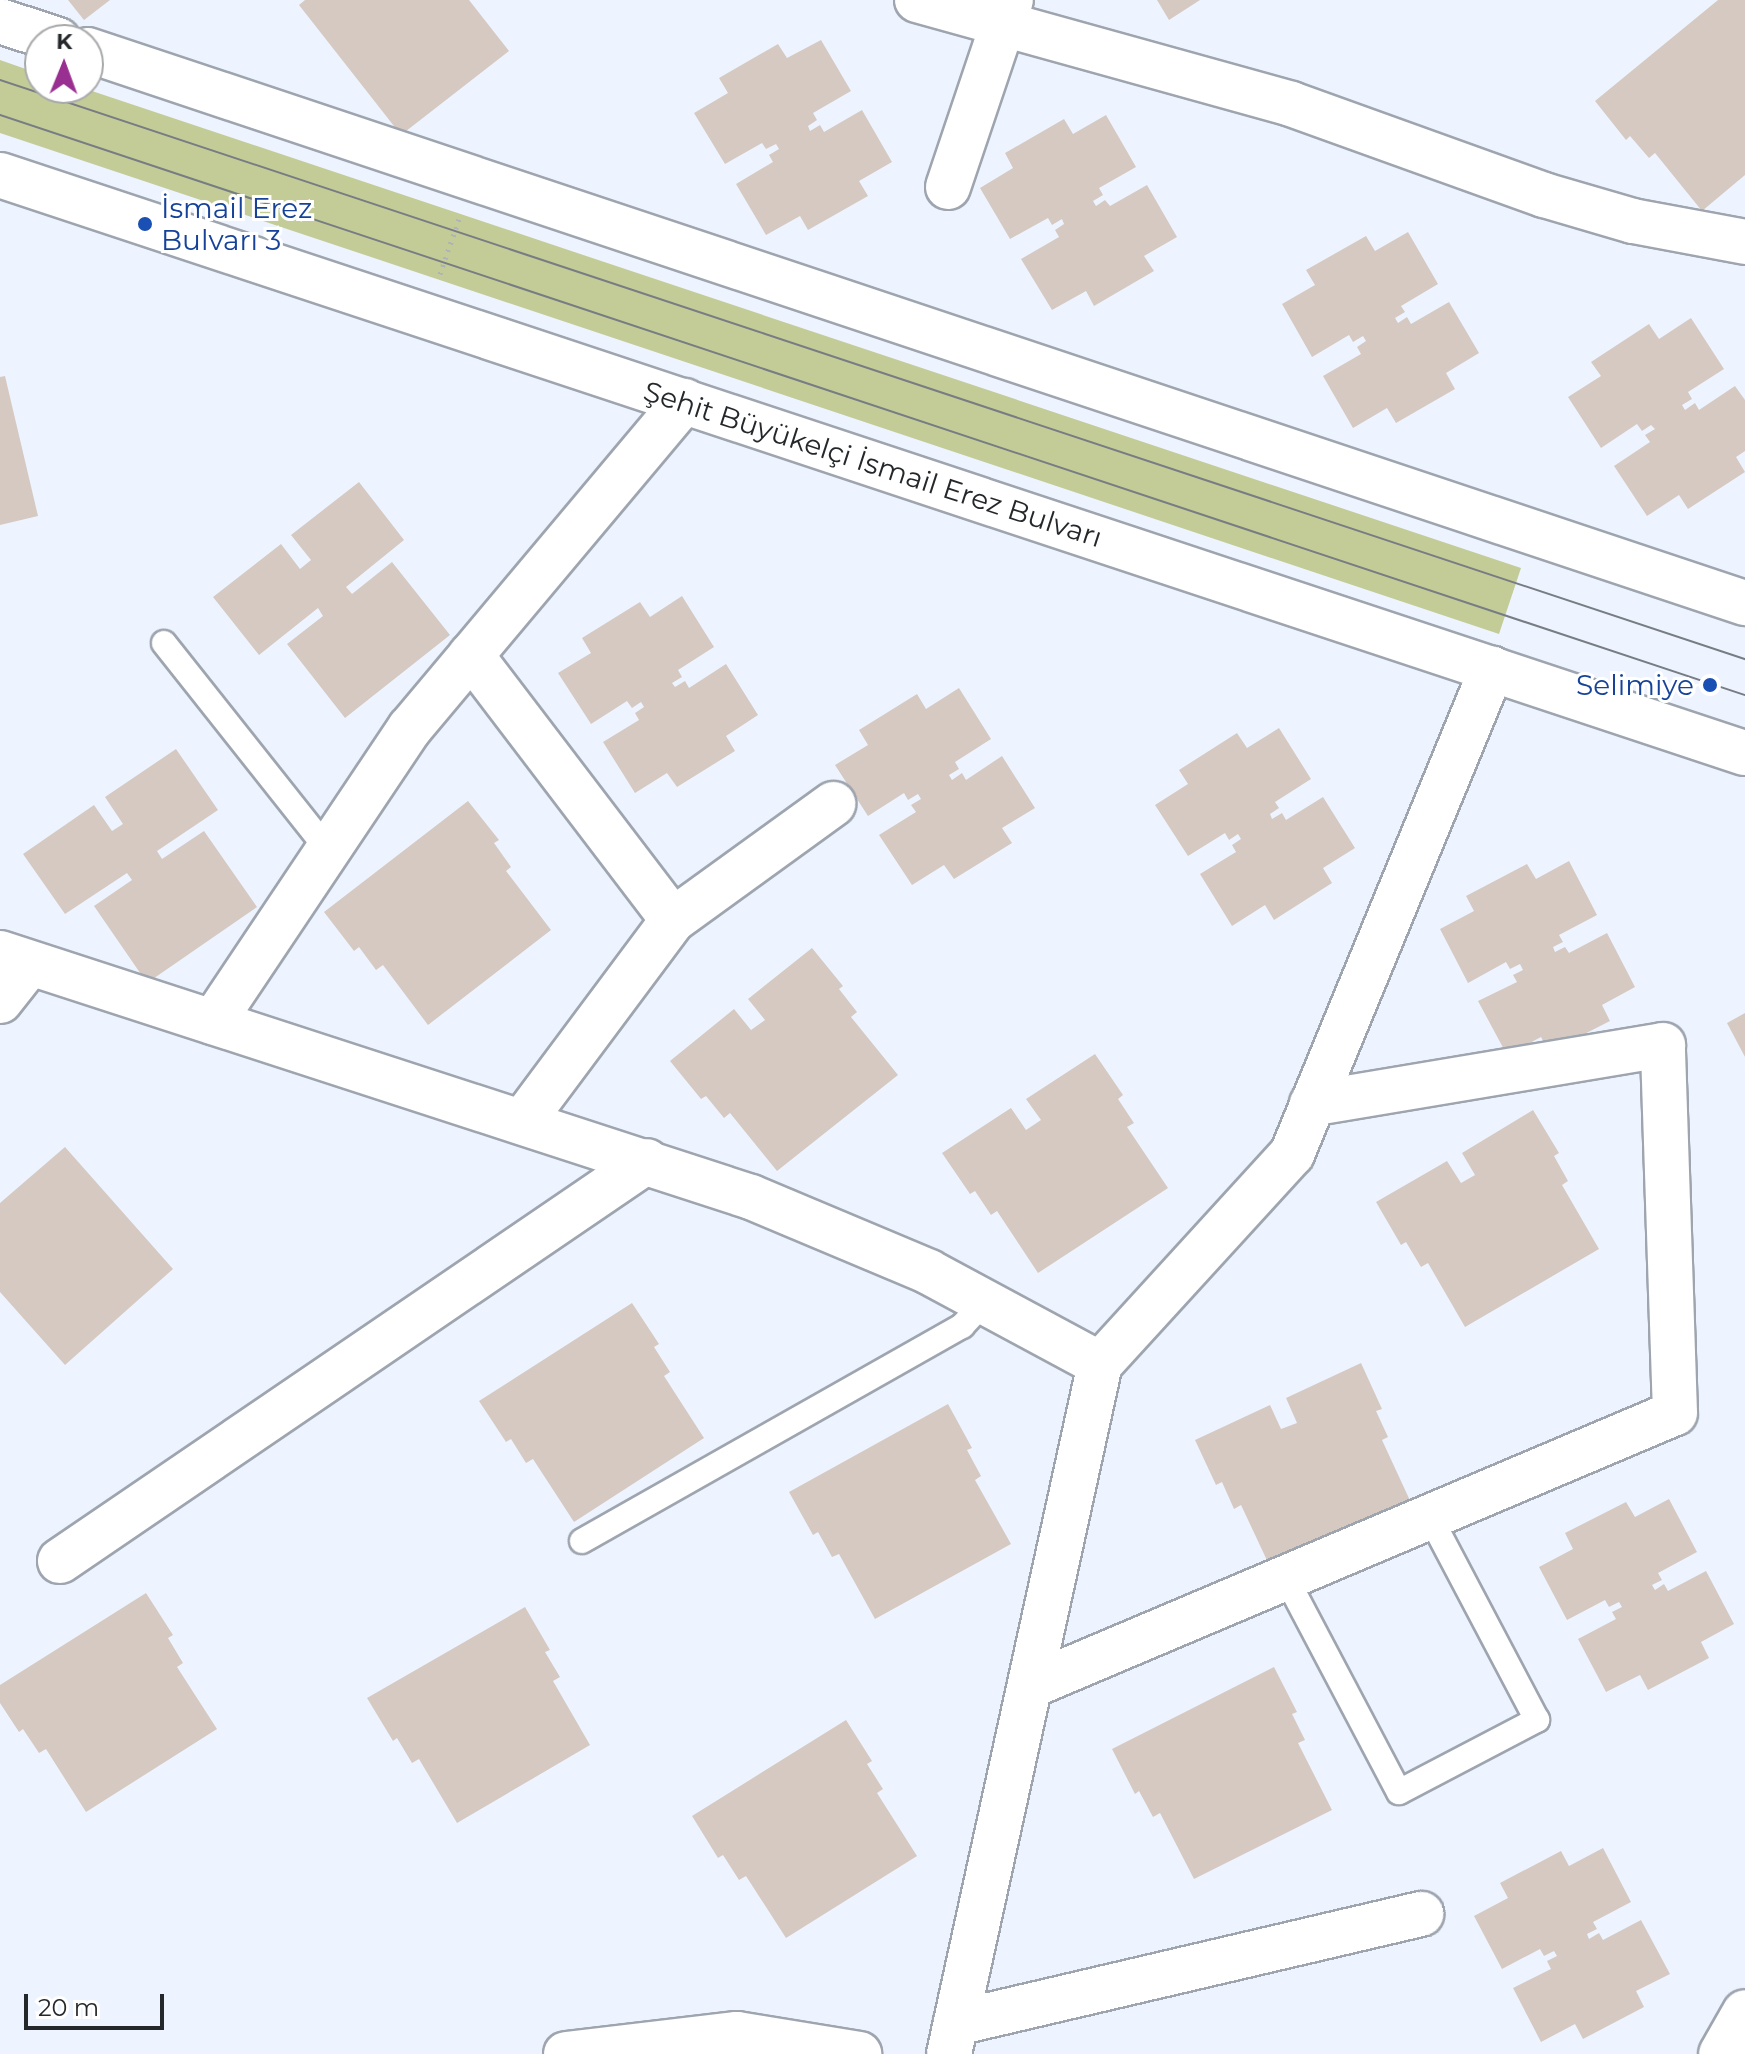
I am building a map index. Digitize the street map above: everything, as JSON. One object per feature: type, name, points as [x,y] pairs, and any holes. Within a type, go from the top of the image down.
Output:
[{"type":"street","points":[[917,0],[1007,11],[1291,104],[1544,195],[1633,221],[1745,242]]},
{"type":"street","points":[[948,187],[1007,11]]},
{"type":"street","points":[[0,21],[24,29]]},
{"type":"street","points":[[104,55],[1745,603]]},
{"type":"street","name":"Şehit Büyükelçi İsmail Erez Bulvarı","points":[[0,175],[1745,753]]},
{"type":"street","points":[[213,1022],[410,728],[684,401]]},
{"type":"street","points":[[471,655],[673,920]]},
{"type":"street","points":[[1421,1914],[953,2038],[1100,1364],[1292,1154],[1492,669]]},
{"type":"street","points":[[523,1121],[673,920],[833,804]]},
{"type":"street","points":[[0,1001],[15,958],[647,1161],[840,1232],[985,1301],[1100,1364]]},
{"type":"street","points":[[1030,1686],[1675,1413],[1663,1045],[1312,1104]]},
{"type":"street","points":[[60,1561],[647,1161]]},
{"type":"street","points":[[1721,2054],[1745,2012]]},
{"type":"street","points":[[566,2054],[737,2034],[859,2054]]},
{"type":"lane","points":[[164,643],[328,850]]},
{"type":"lane","points":[[582,1541],[962,1326],[985,1301]]},
{"type":"lane","points":[[1286,1578],[1399,1792],[1537,1720],[1430,1517]]},
{"type":"path","points":[[425,316],[474,177]]},
{"type":"green space","points":[[0,60],[24,68],[24,104],[104,104],[104,95],[1521,568],[1499,634],[0,133]]},
{"type":"building","points":[[68,0],[110,0],[84,20]]},
{"type":"building","points":[[305,0],[469,0],[509,51],[401,135],[299,5]]},
{"type":"building","points":[[1157,0],[1200,0],[1169,20]]},
{"type":"building","points":[[1718,0],[1745,0],[1745,175],[1702,211],[1655,153],[1649,158],[1630,136],[1626,140],[1595,101]]},
{"type":"building","points":[[821,40],[851,91],[813,113],[817,120],[808,126],[810,131],[820,125],[824,132],[862,110],[892,162],[859,181],[868,196],[808,230],[800,216],[766,235],[736,184],[773,162],[769,155],[779,149],[776,144],[766,149],[762,143],[725,164],[694,113],[728,93],[719,78],[778,44],[787,58]]},
{"type":"building","points":[[1106,115],[1136,167],[1099,188],[1103,195],[1093,201],[1096,206],[1105,200],[1110,206],[1147,185],[1177,237],[1144,256],[1154,271],[1094,306],[1086,291],[1052,310],[1021,259],[1059,237],[1055,230],[1064,224],[1062,219],[1052,225],[1048,218],[1010,239],[980,188],[1013,168],[1005,153],[1064,119],[1073,134]]},
{"type":"building","points":[[1408,232],[1438,284],[1401,306],[1405,312],[1395,318],[1398,323],[1407,317],[1411,324],[1449,302],[1479,353],[1446,373],[1455,389],[1396,423],[1387,408],[1353,428],[1323,376],[1361,354],[1357,347],[1366,341],[1363,336],[1353,342],[1349,335],[1312,357],[1282,304],[1315,285],[1306,270],[1366,236],[1375,251]]},
{"type":"building","points":[[1691,318],[1724,369],[1688,392],[1692,399],[1682,405],[1685,410],[1695,403],[1699,410],[1735,386],[1745,400],[1745,451],[1736,457],[1745,472],[1688,509],[1679,495],[1647,516],[1614,466],[1650,442],[1645,435],[1655,429],[1651,425],[1642,431],[1637,424],[1601,448],[1568,397],[1601,376],[1591,362],[1649,324],[1659,339]]},
{"type":"building","points":[[5,376],[38,516],[0,525],[0,377]]},
{"type":"building","points":[[359,482],[404,540],[346,587],[352,594],[392,562],[450,635],[345,718],[287,644],[323,616],[318,608],[259,655],[213,597],[281,544],[300,569],[311,560],[291,535]]},
{"type":"building","points":[[682,596],[714,647],[678,670],[682,677],[672,683],[675,687],[685,681],[689,688],[726,664],[758,715],[726,736],[735,751],[677,787],[667,773],[635,793],[603,742],[639,720],[635,713],[644,707],[641,702],[632,708],[627,701],[591,724],[558,673],[591,653],[582,638],[640,602],[650,617]]},
{"type":"building","points":[[959,688],[991,739],[955,762],[959,769],[949,775],[952,780],[962,773],[966,780],[1002,756],[1035,808],[1002,828],[1012,843],[954,879],[944,865],[912,885],[879,835],[916,812],[911,805],[921,799],[918,794],[908,800],[904,793],[868,816],[835,765],[868,745],[859,730],[917,694],[926,709]]},
{"type":"building","points":[[1279,728],[1311,779],[1275,802],[1279,808],[1270,814],[1272,819],[1282,813],[1286,820],[1323,797],[1355,848],[1323,868],[1332,883],[1274,920],[1265,905],[1232,926],[1200,874],[1236,852],[1232,845],[1241,839],[1238,834],[1229,840],[1225,833],[1188,856],[1155,805],[1188,784],[1179,770],[1237,733],[1247,748]]},
{"type":"building","points":[[176,749],[218,810],[157,851],[162,859],[204,831],[257,907],[147,983],[94,906],[132,880],[127,873],[65,914],[23,854],[94,805],[112,831],[123,824],[105,797]]},
{"type":"building","points":[[468,801],[499,840],[494,843],[511,867],[506,871],[551,930],[428,1025],[383,965],[376,970],[359,947],[354,951],[324,912]]},
{"type":"building","points":[[1569,861],[1597,915],[1559,935],[1563,942],[1553,947],[1555,952],[1565,947],[1569,953],[1607,933],[1635,987],[1602,1005],[1610,1021],[1549,1052],[1541,1037],[1507,1055],[1478,1001],[1517,982],[1513,975],[1523,970],[1520,964],[1510,969],[1506,962],[1468,983],[1440,929],[1474,911],[1466,896],[1527,864],[1536,879]]},
{"type":"building","points":[[812,948],[843,986],[839,989],[857,1012],[851,1017],[898,1075],[777,1171],[730,1113],[724,1118],[706,1096],[701,1099],[670,1061],[734,1009],[751,1030],[765,1020],[748,999]]},
{"type":"building","points":[[1745,1013],[1745,1057],[1727,1023]]},
{"type":"building","points":[[1095,1054],[1123,1095],[1118,1099],[1134,1123],[1127,1127],[1168,1188],[1038,1273],[997,1211],[991,1215],[975,1191],[970,1194],[942,1153],[1011,1108],[1026,1130],[1041,1120],[1026,1099]]},
{"type":"building","points":[[1533,1110],[1559,1153],[1554,1156],[1568,1181],[1562,1185],[1599,1249],[1465,1327],[1428,1263],[1421,1267],[1406,1242],[1401,1245],[1376,1202],[1447,1161],[1461,1183],[1475,1175],[1462,1153]]},
{"type":"building","points":[[65,1147],[173,1269],[65,1365],[0,1292],[0,1203]]},
{"type":"building","points":[[632,1303],[659,1344],[654,1347],[670,1372],[664,1376],[704,1438],[574,1522],[533,1459],[526,1463],[511,1439],[506,1442],[479,1401]]},
{"type":"building","points":[[1361,1363],[1382,1409],[1376,1411],[1388,1437],[1382,1440],[1413,1507],[1273,1573],[1241,1505],[1234,1509],[1222,1482],[1216,1485],[1195,1440],[1270,1405],[1281,1429],[1297,1423],[1286,1398]]},
{"type":"building","points":[[948,1404],[972,1448],[967,1450],[981,1476],[975,1480],[1011,1544],[875,1619],[839,1554],[832,1557],[818,1532],[813,1535],[789,1492]]},
{"type":"building","points":[[1669,1499],[1697,1552],[1658,1573],[1662,1580],[1652,1585],[1655,1590],[1664,1584],[1668,1591],[1706,1571],[1734,1624],[1701,1642],[1709,1658],[1648,1690],[1640,1675],[1606,1692],[1578,1639],[1616,1619],[1612,1612],[1622,1607],[1619,1602],[1609,1607],[1605,1600],[1567,1620],[1539,1567],[1573,1549],[1565,1533],[1626,1502],[1635,1517]]},
{"type":"building","points":[[146,1593],[173,1635],[168,1638],[183,1663],[177,1667],[217,1729],[86,1812],[46,1749],[39,1753],[23,1729],[19,1732],[0,1703],[0,1685]]},
{"type":"building","points":[[525,1607],[550,1650],[545,1652],[560,1677],[553,1681],[590,1745],[457,1823],[419,1759],[412,1763],[397,1738],[393,1741],[367,1698]]},
{"type":"building","points":[[1274,1667],[1297,1712],[1292,1714],[1305,1740],[1298,1743],[1332,1810],[1194,1879],[1160,1813],[1153,1817],[1139,1791],[1135,1794],[1112,1749]]},
{"type":"building","points":[[846,1720],[872,1761],[867,1764],[883,1789],[877,1793],[917,1856],[786,1938],[746,1876],[739,1880],[723,1855],[718,1858],[692,1816]]},
{"type":"building","points":[[1603,1848],[1631,1902],[1593,1922],[1597,1929],[1587,1934],[1589,1939],[1599,1933],[1603,1940],[1641,1920],[1670,1974],[1636,1991],[1644,2007],[1583,2039],[1575,2024],[1541,2042],[1513,1988],[1551,1969],[1547,1961],[1557,1956],[1554,1951],[1544,1956],[1540,1949],[1502,1969],[1474,1916],[1508,1898],[1500,1883],[1561,1851],[1569,1866]]},
{"type":"tram line","points":[[0,80],[1745,659]]},
{"type":"tram line","points":[[0,115],[1745,695]]},
{"type":"place","name":"İsmail Erez Bulvarı 3","points":[[145,224]]},
{"type":"place","name":"Selimiye","points":[[1710,685]]}]
